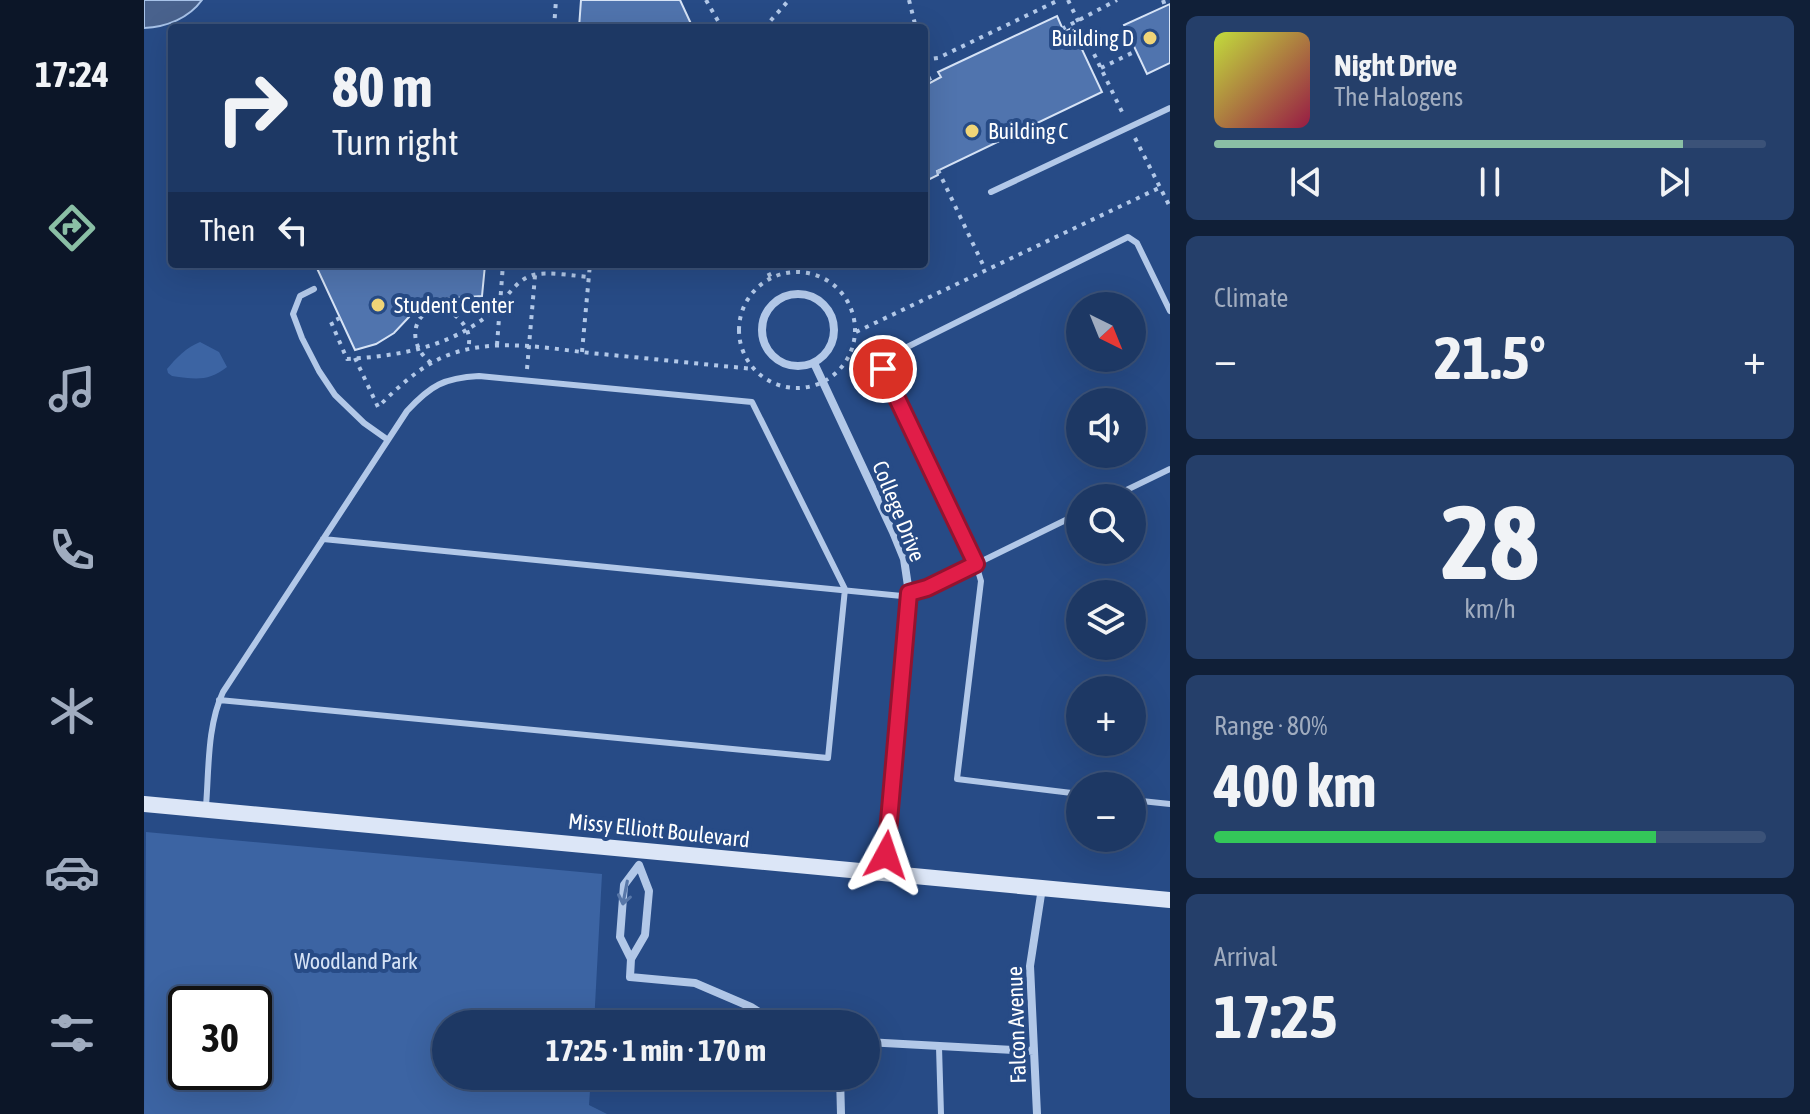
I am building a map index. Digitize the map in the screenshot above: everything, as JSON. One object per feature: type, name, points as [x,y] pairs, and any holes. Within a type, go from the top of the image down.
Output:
[{"type":"street","points":[[808,296],[819,301],[833,321],[831,345],[814,363],[803,366],[781,362],[766,346],[763,335],[767,313],[783,298],[808,296]]},
{"type":"street","name":"College Drive","points":[[814,363],[893,532],[904,559],[909,593],[884,873]]},
{"type":"street","name":"Missy Elliott Boulevard","points":[[144,804],[640,857],[884,873],[1170,900]]},
{"type":"street","points":[[631,959],[620,937],[624,885],[640,857]]},
{"type":"street","points":[[640,857],[649,891],[645,935],[631,959],[630,977],[695,983],[756,1010]]},
{"type":"street","name":"Falcon Avenue","points":[[1037,1114],[1030,966],[1042,887]]},
{"type":"street","points":[[880,1043],[1034,1051]]},
{"type":"street","points":[[840,1090],[841,1114]]},
{"type":"lane","points":[[991,192],[1170,108]]},
{"type":"lane","points":[[1066,792],[957,779],[981,581],[976,564],[883,369],[883,359],[1128,237],[1137,243],[1170,311]]},
{"type":"lane","points":[[314,289],[300,296],[293,314],[302,338],[335,395],[364,423],[388,440]]},
{"type":"lane","points":[[205,810],[219,700],[388,440],[421,395],[438,383],[458,377],[479,376],[752,402],[845,589],[828,758],[219,700]]},
{"type":"lane","points":[[1139,484],[1170,469]]},
{"type":"lane","points":[[323,539],[902,596],[927,588],[1066,520]]},
{"type":"lane","points":[[1146,801],[1170,804]]},
{"type":"lane","points":[[939,1047],[941,1114]]},
{"type":"path","points":[[554,24],[556,0]]},
{"type":"path","points":[[706,0],[720,24]]},
{"type":"path","points":[[768,24],[789,0]]},
{"type":"path","points":[[909,0],[915,24]]},
{"type":"path","points":[[928,59],[938,58],[1059,0]]},
{"type":"path","points":[[1068,0],[1170,207]]},
{"type":"path","points":[[1062,29],[1117,0]]},
{"type":"path","points":[[1101,68],[1136,51]]},
{"type":"path","points":[[928,76],[931,82]]},
{"type":"path","points":[[938,170],[986,270]]},
{"type":"path","points":[[856,332],[1159,188]]},
{"type":"path","points":[[497,345],[503,268]]},
{"type":"path","points":[[525,381],[536,268]]},
{"type":"path","points":[[582,352],[590,268]]},
{"type":"path","points":[[766,268],[771,278]]},
{"type":"path","points":[[805,272],[806,268]]},
{"type":"path","points":[[793,271],[823,277],[838,287],[849,302],[855,319],[856,332],[850,355],[836,373],[808,388],[789,388],[772,383],[754,369],[746,358],[740,340],[739,322],[745,304],[755,289],[771,278],[793,271]]},
{"type":"path","points":[[340,318],[331,322],[347,359],[385,356],[418,350],[467,329],[500,304],[519,283],[535,274],[589,277]]},
{"type":"path","points":[[431,363],[418,350],[414,338],[415,326],[422,316],[432,310],[446,309],[456,316],[467,329],[468,349]]},
{"type":"path","points":[[355,358],[378,407],[408,378],[431,363],[468,349],[497,345],[754,369]]},
{"type":"green space","points":[[200,342],[219,352],[227,367],[201,378],[168,373],[167,369],[178,357]]},
{"type":"green space","name":"Woodland Park","points":[[146,832],[602,874],[595,1010],[432,1010],[432,1090],[590,1090],[589,1105],[607,1114],[144,1114]]},
{"type":"shaded area","points":[[144,0],[202,0],[191,12],[177,20],[144,28]]},
{"type":"building","points":[[581,0],[680,0],[691,24],[579,24]]},
{"type":"building","name":"Building D","points":[[1170,4],[1170,63],[1147,74],[1124,25]]},
{"type":"building","name":"Building C","points":[[1057,16],[1064,32],[1072,28],[1102,92],[937,171],[938,175],[928,180],[928,84],[941,77],[938,72]]},
{"type":"building","name":"Student Center","points":[[317,268],[485,268],[482,296],[437,299],[406,311],[409,317],[394,333],[376,344],[355,350]]},
{"type":"place","name":"Building D","points":[[1150,38]]},
{"type":"place","name":"Building C","points":[[972,131]]},
{"type":"place","name":"Student Center","points":[[378,305]]},
{"type":"route","points":[[883,369],[976,564],[927,588],[909,593],[886,855]]}]
